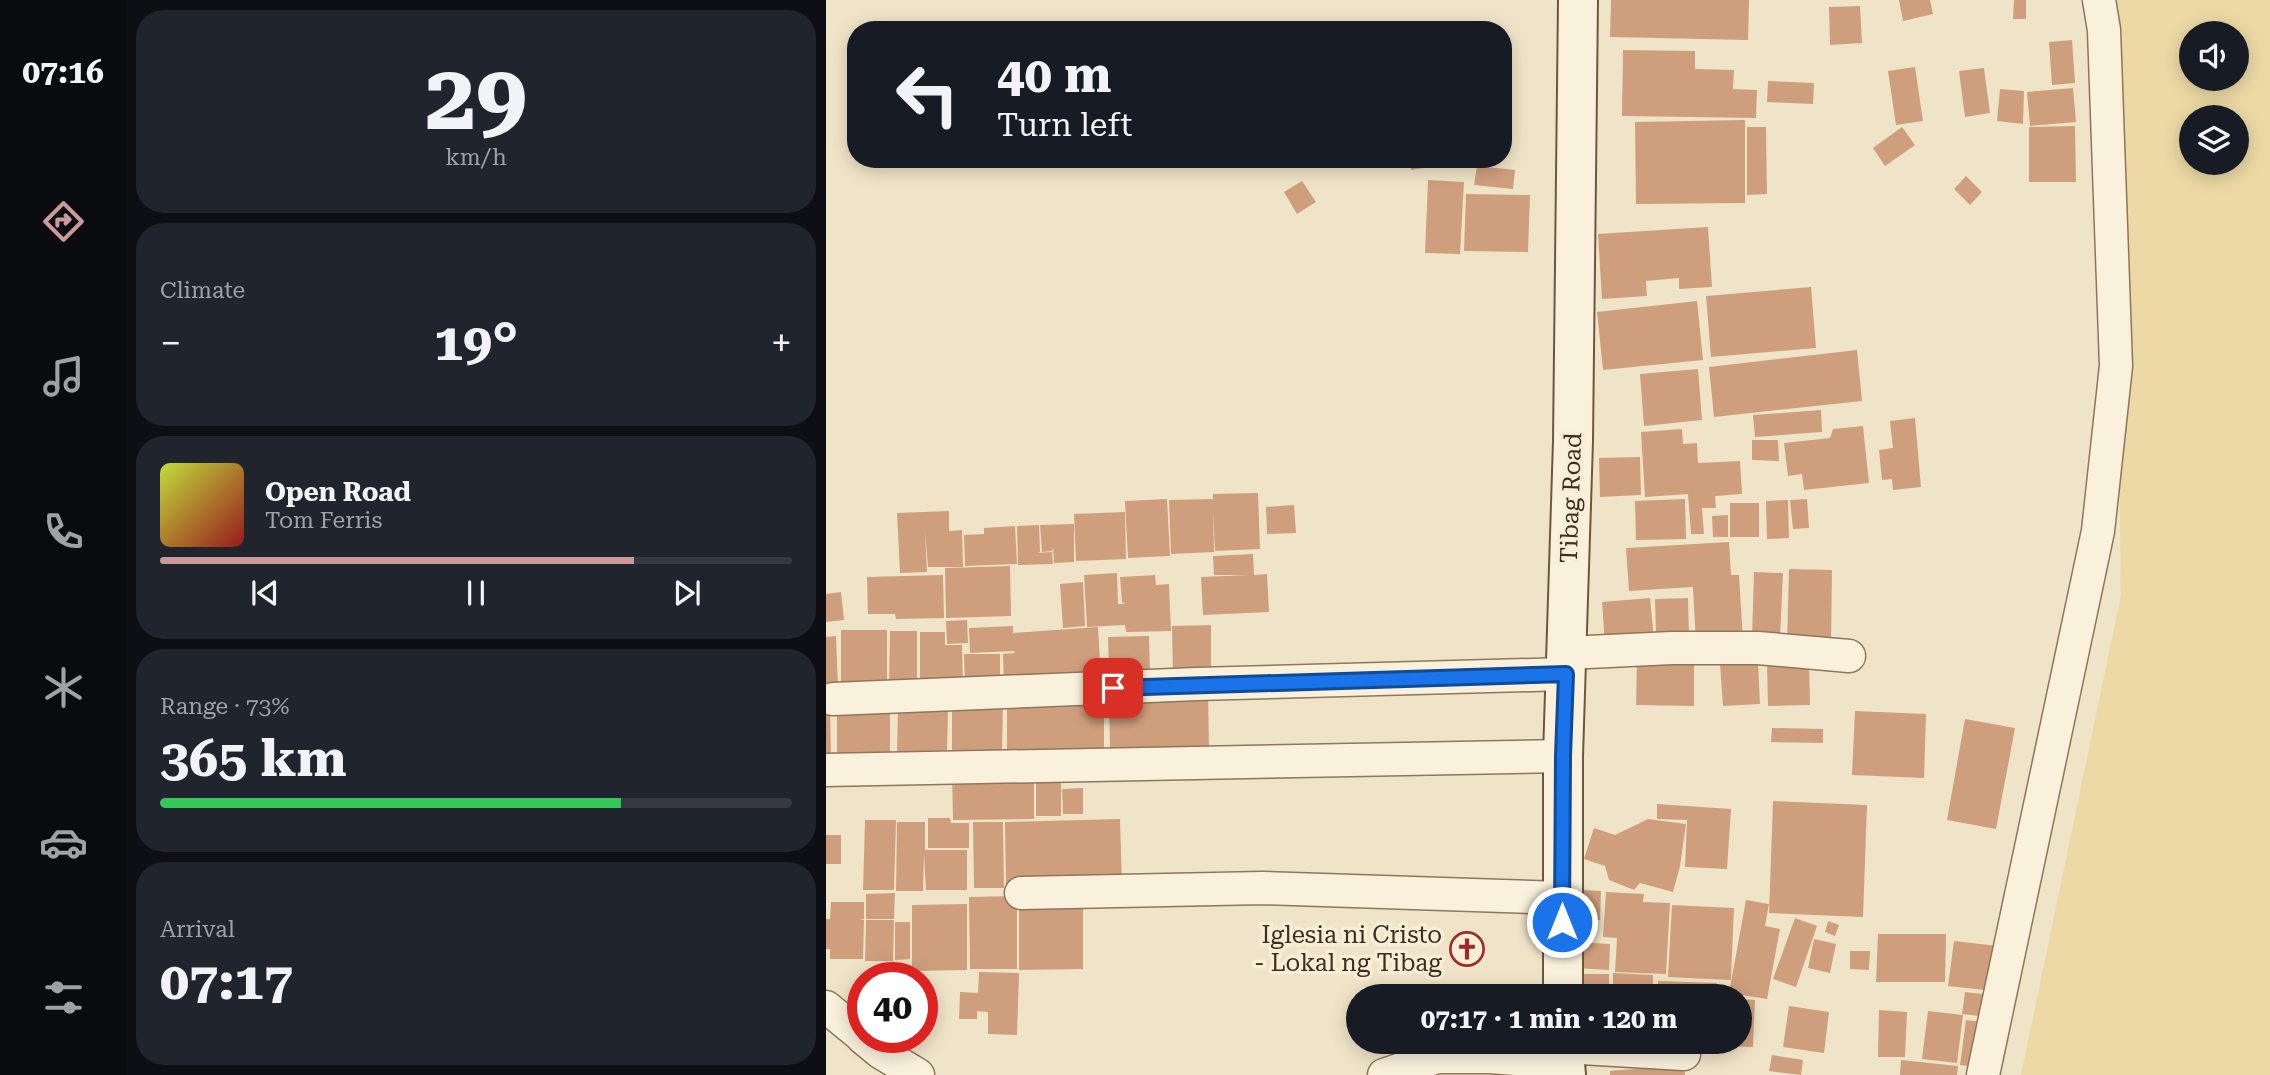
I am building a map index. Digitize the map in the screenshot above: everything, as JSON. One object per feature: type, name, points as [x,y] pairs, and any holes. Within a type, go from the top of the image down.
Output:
[{"type":"street","name":"Tibag Road","points":[[1563,984],[1563,756],[1573,441],[1578,0]]},
{"type":"street","points":[[1983,1075],[2098,531],[2116,366],[2104,30],[2099,0]]},
{"type":"street","points":[[833,699],[1197,684],[1566,663],[1672,648],[1758,648],[1849,656]]},
{"type":"street","points":[[826,770],[1563,756]]},
{"type":"street","points":[[1021,893],[1263,888],[1562,898]]},
{"type":"street","points":[[826,1007],[847,1025]]},
{"type":"street","points":[[882,1053],[918,1075]]},
{"type":"street","points":[[1384,1075],[1437,1057],[1685,1055]]},
{"type":"sand","points":[[2112,0],[2270,0],[2270,1075],[2021,1075],[2121,595]]},
{"type":"building","points":[[1611,0],[1749,0],[1748,40],[1610,37]]},
{"type":"building","points":[[1899,0],[1930,0],[1933,14],[1903,21]]},
{"type":"building","points":[[2014,0],[2026,0],[2026,19],[2013,19]]},
{"type":"building","points":[[1860,6],[1862,43],[1830,45],[1829,7]]},
{"type":"building","points":[[2072,40],[2075,83],[2052,85],[2049,42]]},
{"type":"building","points":[[1623,50],[1695,51],[1695,69],[1734,70],[1733,89],[1757,90],[1756,118],[1622,116]]},
{"type":"building","points":[[1915,67],[1923,121],[1896,125],[1888,71]]},
{"type":"building","points":[[1984,68],[1990,113],[1965,117],[1959,71]]},
{"type":"building","points":[[1768,81],[1814,83],[1813,104],[1767,102]]},
{"type":"building","points":[[2073,88],[2076,122],[2030,126],[2027,92]]},
{"type":"building","points":[[2000,89],[2024,91],[2023,124],[1997,121]]},
{"type":"building","points":[[1745,120],[1745,203],[1636,204],[1635,122]]},
{"type":"building","points":[[2075,126],[2076,182],[2029,182],[2029,127]]},
{"type":"building","points":[[1747,127],[1766,127],[1767,194],[1747,195]]},
{"type":"building","points":[[1902,127],[1915,145],[1885,166],[1873,148]]},
{"type":"building","points":[[1477,168],[1515,170],[1513,189],[1474,185]]},
{"type":"building","points":[[1966,176],[1982,192],[1970,205],[1954,189]]},
{"type":"building","points":[[1428,180],[1464,182],[1460,254],[1425,253]]},
{"type":"building","points":[[1302,181],[1316,202],[1297,214],[1284,192]]},
{"type":"building","points":[[1466,194],[1530,195],[1528,252],[1464,251]]},
{"type":"building","points":[[1708,227],[1712,287],[1679,289],[1679,278],[1646,281],[1647,296],[1602,299],[1598,234]]},
{"type":"building","points":[[1811,287],[1816,348],[1711,357],[1706,296]]},
{"type":"building","points":[[1697,301],[1703,360],[1603,370],[1597,312]]},
{"type":"building","points":[[1857,350],[1862,401],[1714,417],[1709,367]]},
{"type":"building","points":[[1698,369],[1702,420],[1644,426],[1640,374]]},
{"type":"building","points":[[1821,410],[1822,432],[1755,437],[1753,415]]},
{"type":"building","points":[[1915,418],[1921,487],[1893,490],[1892,479],[1882,480],[1879,450],[1893,448],[1890,421]]},
{"type":"building","points":[[1863,426],[1869,483],[1804,490],[1802,474],[1788,476],[1784,443],[1830,438],[1833,429]]},
{"type":"building","points":[[1682,429],[1683,444],[1697,443],[1698,463],[1740,461],[1742,494],[1715,496],[1716,508],[1702,508],[1704,534],[1691,534],[1688,494],[1645,497],[1641,432]]},
{"type":"building","points":[[1752,440],[1778,440],[1779,461],[1752,460]]},
{"type":"building","points":[[1640,457],[1641,495],[1600,497],[1599,458]]},
{"type":"building","points":[[1258,493],[1260,549],[1215,551],[1213,511],[1214,552],[1171,554],[1169,500],[1213,499],[1213,494]]},
{"type":"building","points":[[1167,499],[1170,556],[1128,558],[1125,501]]},
{"type":"building","points":[[1685,499],[1686,539],[1636,540],[1635,501]]},
{"type":"building","points":[[1807,499],[1809,528],[1793,529],[1790,500]]},
{"type":"building","points":[[1788,500],[1789,538],[1767,539],[1766,501]]},
{"type":"building","points":[[1730,503],[1759,503],[1759,537],[1730,537]]},
{"type":"building","points":[[1294,505],[1296,533],[1267,534],[1266,507]]},
{"type":"building","points":[[949,511],[949,531],[962,530],[963,567],[928,567],[925,531],[927,572],[900,573],[897,513]]},
{"type":"building","points":[[1125,512],[1126,559],[1076,561],[1074,514]]},
{"type":"building","points":[[1728,515],[1728,537],[1713,537],[1712,516]]},
{"type":"building","points":[[1074,524],[1074,562],[1054,563],[1053,548],[1052,551],[1042,552],[1040,525]]},
{"type":"building","points":[[1039,525],[1040,552],[1037,553],[1052,552],[1053,564],[1018,565],[1017,526]]},
{"type":"building","points":[[1015,526],[1017,564],[965,566],[964,535],[984,534],[984,528]]},
{"type":"building","points":[[1729,542],[1731,575],[1739,575],[1743,641],[1696,644],[1693,587],[1629,591],[1626,548]]},
{"type":"building","points":[[1253,554],[1254,575],[1267,574],[1269,612],[1203,615],[1201,577],[1249,575],[1214,575],[1213,556]]},
{"type":"building","points":[[1010,566],[1011,616],[946,618],[945,568]]},
{"type":"building","points":[[1789,569],[1832,570],[1831,644],[1787,644]]},
{"type":"building","points":[[1754,572],[1783,573],[1780,638],[1752,637]]},
{"type":"building","points":[[1117,573],[1118,604],[1125,604],[1122,602],[1120,577],[1155,575],[1156,585],[1169,584],[1171,631],[1126,632],[1125,625],[1087,627],[1084,575]]},
{"type":"building","points":[[943,575],[944,618],[896,619],[895,614],[868,614],[867,577]]},
{"type":"building","points":[[1083,582],[1085,626],[1063,628],[1060,584]]},
{"type":"building","points":[[841,592],[844,620],[826,622],[826,594]]},
{"type":"building","points":[[1650,598],[1654,640],[1605,644],[1602,602]]},
{"type":"building","points":[[1688,598],[1689,635],[1656,636],[1655,599]]},
{"type":"building","points":[[967,620],[968,643],[947,644],[946,621]]},
{"type":"building","points":[[1211,625],[1211,677],[1173,678],[1172,626]]},
{"type":"building","points":[[1013,626],[1013,633],[1098,627],[1101,678],[1004,684],[1003,654],[1015,653],[1014,651],[970,653],[969,628]]},
{"type":"building","points":[[841,630],[887,630],[887,687],[841,687]]},
{"type":"building","points":[[890,631],[917,631],[917,687],[889,687]]},
{"type":"building","points":[[920,632],[945,632],[945,645],[962,645],[963,689],[920,690]]},
{"type":"building","points":[[836,636],[838,688],[826,689],[826,637]]},
{"type":"building","points":[[1149,636],[1150,674],[1109,675],[1108,637]]},
{"type":"building","points":[[964,654],[1000,654],[1000,688],[965,689]]},
{"type":"building","points":[[1637,658],[1694,658],[1694,706],[1636,705]]},
{"type":"building","points":[[1758,662],[1760,704],[1723,706],[1720,664]]},
{"type":"building","points":[[1809,662],[1810,705],[1768,706],[1767,663]]},
{"type":"building","points":[[1208,692],[1209,747],[1110,749],[1109,694]]},
{"type":"building","points":[[1104,696],[1104,751],[1007,753],[1007,697]]},
{"type":"building","points":[[826,704],[830,704],[831,756],[826,756]]},
{"type":"building","points":[[952,704],[1003,704],[1002,752],[952,752]]},
{"type":"building","points":[[898,707],[948,708],[947,753],[897,753]]},
{"type":"building","points":[[837,710],[890,710],[890,754],[837,754]]},
{"type":"building","points":[[1855,711],[1926,714],[1924,778],[1852,775]]},
{"type":"building","points":[[1965,719],[2015,728],[1996,829],[1947,820]]},
{"type":"building","points":[[1772,728],[1823,729],[1823,743],[1771,742]]},
{"type":"building","points":[[952,771],[1034,771],[1034,819],[953,820]]},
{"type":"building","points":[[1036,774],[1061,774],[1061,816],[1036,816]]},
{"type":"building","points":[[1083,788],[1083,814],[1063,814],[1062,789]]},
{"type":"building","points":[[1773,801],[1867,805],[1863,917],[1769,913]]},
{"type":"building","points":[[1657,804],[1731,809],[1727,869],[1685,867],[1687,820],[1657,819]]},
{"type":"building","points":[[928,818],[950,818],[951,823],[969,823],[969,848],[928,848]]},
{"type":"building","points":[[1120,819],[1122,884],[1006,887],[1005,822]]},
{"type":"building","points":[[1648,819],[1686,824],[1673,892],[1640,883],[1634,890],[1609,880],[1605,866],[1584,859],[1594,828],[1615,835]]},
{"type":"building","points":[[865,820],[896,820],[894,890],[863,890]]},
{"type":"building","points":[[897,822],[925,822],[925,850],[967,850],[967,890],[926,890],[924,854],[923,891],[896,891]]},
{"type":"building","points":[[973,822],[1003,822],[1004,888],[974,888]]},
{"type":"building","points":[[826,835],[841,835],[841,864],[826,864]]},
{"type":"building","points":[[1581,890],[1601,891],[1600,920],[1579,919]]},
{"type":"building","points":[[1606,892],[1644,894],[1643,902],[1670,903],[1666,974],[1615,972],[1617,938],[1603,937]]},
{"type":"building","points":[[895,893],[894,919],[866,919],[866,894]]},
{"type":"building","points":[[1019,894],[1083,894],[1083,969],[1019,970]]},
{"type":"building","points":[[1017,896],[1017,969],[970,969],[969,897]]},
{"type":"building","points":[[1746,900],[1769,904],[1765,926],[1780,929],[1767,999],[1752,997],[1752,984],[1731,984]]},
{"type":"building","points":[[831,902],[864,902],[864,919],[859,919],[864,920],[863,959],[830,959],[830,949],[826,949],[826,919],[830,919]]},
{"type":"building","points":[[967,904],[967,970],[938,971],[938,962],[912,962],[912,905]]},
{"type":"building","points":[[1672,905],[1734,908],[1731,980],[1668,977]]},
{"type":"building","points":[[1795,918],[1817,926],[1796,987],[1773,979]]},
{"type":"building","points":[[866,920],[894,920],[893,961],[865,961]]},
{"type":"building","points":[[1828,921],[1839,925],[1835,936],[1825,932]]},
{"type":"building","points":[[895,922],[910,922],[910,959],[895,960]]},
{"type":"building","points":[[1878,934],[1946,934],[1945,982],[1876,982]]},
{"type":"building","points":[[1814,939],[1836,944],[1830,973],[1808,968]]},
{"type":"building","points":[[1954,941],[1998,946],[1993,991],[1948,986]]},
{"type":"building","points":[[1578,942],[1610,944],[1609,970],[1576,968]]},
{"type":"building","points":[[1850,951],[1870,951],[1869,970],[1850,969]]},
{"type":"building","points":[[979,972],[1019,973],[1017,1035],[988,1034],[988,1012],[977,1011],[977,1019],[959,1019],[960,992],[978,993]]},
{"type":"building","points":[[1613,973],[1653,975],[1653,984],[1613,984]]},
{"type":"building","points":[[1583,974],[1609,974],[1609,984],[1583,984]]},
{"type":"building","points":[[1658,981],[1717,983],[1717,984],[1658,984]]},
{"type":"building","points":[[1965,992],[1991,995],[1988,1017],[1962,1014]]},
{"type":"building","points":[[1752,1000],[1755,1000],[1752,1047]]},
{"type":"building","points":[[1789,1006],[1829,1012],[1824,1053],[1783,1047]]},
{"type":"building","points":[[1879,1010],[1907,1012],[1905,1057],[1878,1057]]},
{"type":"building","points":[[1928,1011],[1963,1015],[1957,1063],[1922,1059]]},
{"type":"building","points":[[1966,1020],[1992,1023],[1986,1068],[1960,1065]]},
{"type":"building","points":[[1772,1055],[1803,1060],[1801,1075],[1769,1071]]},
{"type":"building","points":[[1901,1060],[1958,1066],[1957,1075],[1900,1075]]},
{"type":"building","points":[[1684,1065],[1685,1075],[1610,1075],[1610,1071]]},
{"type":"place","name":"Iglesia ni Cristo - Lokal ng Tibag","points":[[1467,949]]},
{"type":"route","points":[[1113,688],[1566,674],[1562,922]]}]
